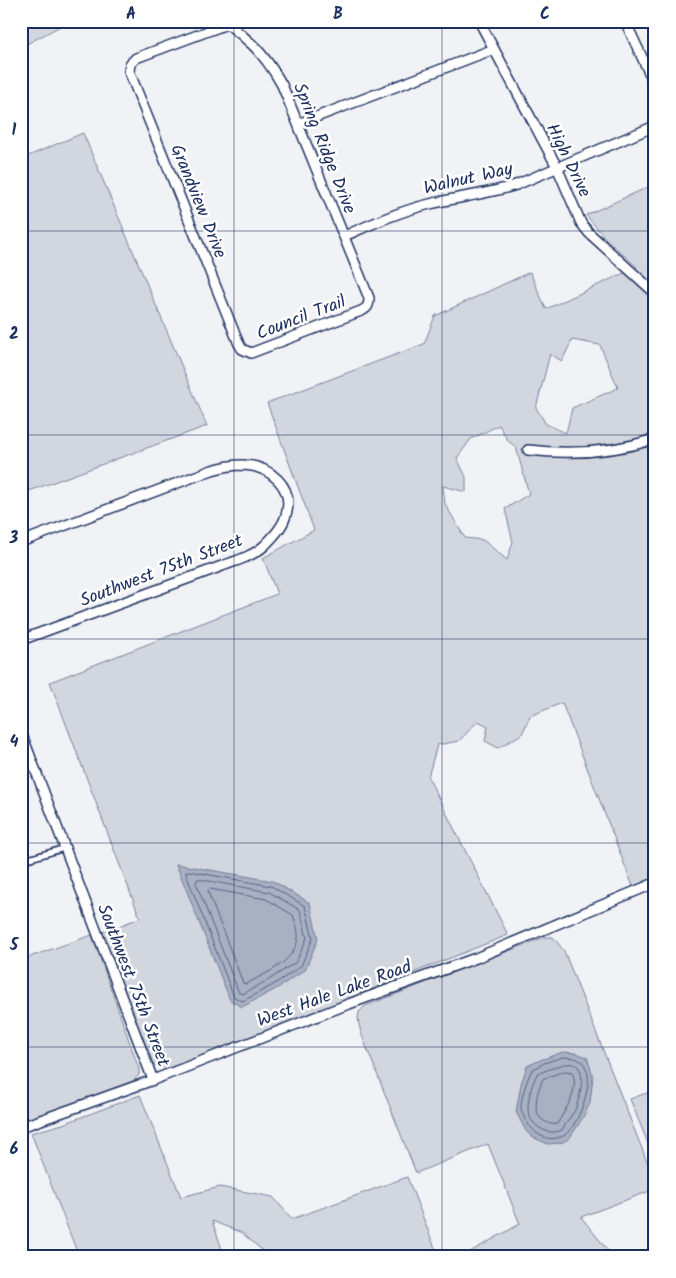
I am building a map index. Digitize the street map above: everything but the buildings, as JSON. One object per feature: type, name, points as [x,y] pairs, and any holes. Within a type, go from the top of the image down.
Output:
[{"type":"street","name":"High Drive","points":[[479,21],[557,167],[581,223],[589,234],[655,293]]},
{"type":"street","points":[[625,21],[655,85]]},
{"type":"street","name":"Grandview Drive","points":[[229,22],[136,58],[130,64],[129,70],[242,350]]},
{"type":"street","name":"Spring Ridge Drive","points":[[229,22],[270,64],[282,85],[369,298],[369,305]]},
{"type":"street","points":[[298,124],[494,49]]},
{"type":"street","name":"Walnut Way","points":[[344,236],[409,209],[431,203],[495,192],[516,185],[655,126]]},
{"type":"street","name":"Council Trail","points":[[242,350],[251,354],[362,311],[369,305]]},
{"type":"street","points":[[528,450],[574,454],[655,439]]},
{"type":"street","name":"Southwest 75th Street","points":[[21,542],[212,470],[231,465],[245,465],[263,470],[275,476],[284,487],[288,500],[286,515],[279,529],[262,547],[253,553],[21,640]]},
{"type":"street","name":"Southwest 75th Street","points":[[21,732],[153,1080]]},
{"type":"street","points":[[21,762],[30,758]]},
{"type":"street","name":"West Hale Lake Road","points":[[21,1127],[153,1080],[337,1008],[476,958],[655,883]]},
{"type":"lane","points":[[21,861],[65,848]]},
{"type":"shaded area","points":[[21,21],[70,21],[21,47]]},
{"type":"shaded area","points":[[83,133],[207,426],[21,494],[21,159]]},
{"type":"shaded area","points":[[655,184],[655,881],[634,889],[562,703],[530,716],[522,734],[498,748],[485,741],[488,726],[478,721],[459,741],[437,745],[428,777],[508,935],[192,1061],[166,1068],[156,1066],[151,1063],[102,932],[140,918],[50,682],[277,594],[263,558],[314,530],[267,403],[424,344],[435,316],[530,272],[546,309],[637,267],[606,239],[586,215]],"holes":[[[572,340],[600,345],[618,388],[572,408],[566,433],[546,424],[536,408],[550,354],[562,361]],[[499,425],[508,441],[516,447],[529,494],[505,509],[513,542],[507,560],[483,540],[465,538],[445,504],[443,486],[466,492],[466,477],[457,458],[471,439]]]},
{"type":"shaded area","points":[[92,935],[139,1069],[139,1075],[133,1081],[21,1123],[21,960]]},
{"type":"shaded area","points":[[545,937],[553,937],[564,951],[655,1182],[655,1189],[581,1217],[613,1257],[461,1257],[520,1224],[488,1144],[416,1173],[361,1033],[358,1019],[359,1012],[365,1006]]},
{"type":"shaded area","points":[[655,1090],[655,1161],[630,1099]]},
{"type":"shaded area","points":[[140,1095],[181,1197],[220,1187],[273,1197],[292,1219],[407,1177],[435,1248],[441,1257],[270,1257],[242,1233],[212,1221],[225,1257],[79,1257],[31,1133],[63,1124]]},
{"type":"water","points":[[176,864],[273,881],[310,903],[318,939],[305,970],[276,989],[242,1007],[230,1000]]},
{"type":"water","points":[[563,1052],[576,1053],[587,1057],[593,1076],[590,1103],[569,1139],[560,1143],[548,1144],[532,1137],[526,1131],[516,1112],[521,1084],[527,1066]]}]
